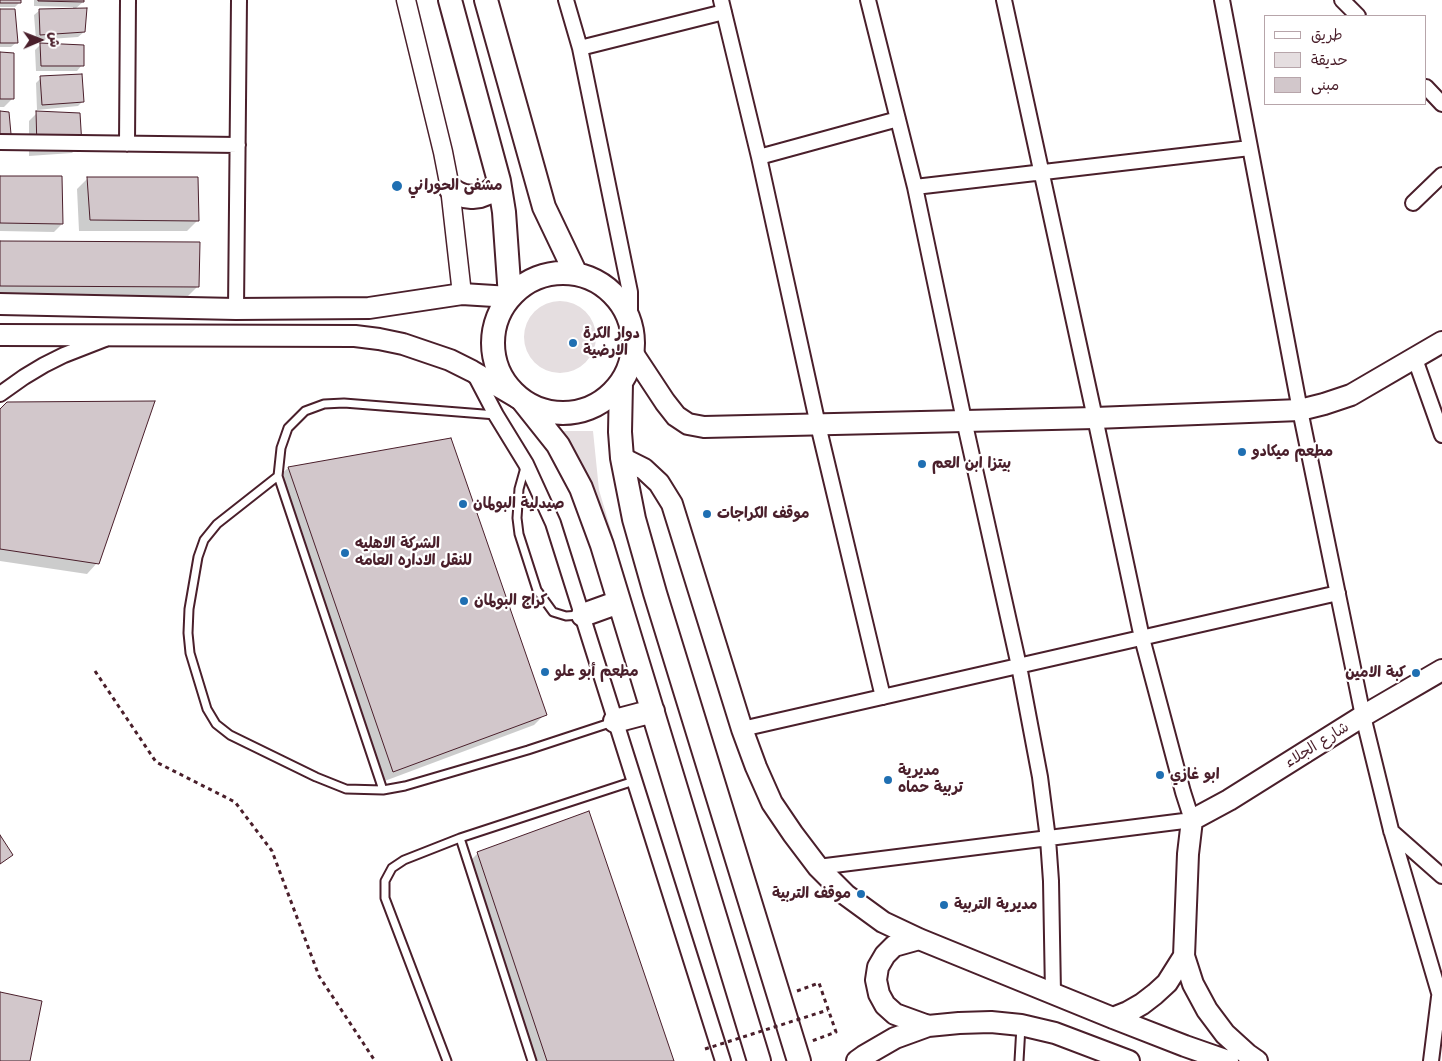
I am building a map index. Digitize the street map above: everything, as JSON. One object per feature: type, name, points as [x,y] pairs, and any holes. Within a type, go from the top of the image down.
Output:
[{"type":"main road","points":[[450,0],[499,181],[504,212],[510,297]]},
{"type":"main road","points":[[486,0],[544,207],[576,274]]},
{"type":"main road","points":[[450,188],[464,196],[480,196],[494,188],[499,181]]},
{"type":"main road","points":[[0,336],[355,336],[379,339],[404,344],[450,360],[472,371],[523,400],[543,410],[565,413],[586,409],[605,399],[620,383],[628,368],[633,338],[630,323],[623,305],[610,290],[594,280],[576,274],[558,272],[540,276],[523,284],[510,297],[498,317],[493,340],[496,363],[506,384],[523,400],[558,445],[582,488],[602,544],[760,1061]]},
{"type":"main road","points":[[0,304],[236,309],[369,308],[462,294],[510,297]]},
{"type":"main road","points":[[632,352],[676,416],[688,424],[704,427],[1095,418],[1300,410],[1351,396],[1442,342]]},
{"type":"main road","points":[[620,383],[622,458],[634,519],[799,1061]]},
{"type":"main road","points":[[622,458],[644,469],[654,478],[672,504],[742,729],[772,803],[818,867],[846,895],[883,922],[918,939],[1113,1018],[1228,1061]]},
{"type":"main road","points":[[583,615],[619,602]]},
{"type":"main road","name":"شارع الجلاء","points":[[1192,820],[1229,800],[1363,716],[1442,670]]},
{"type":"main road","points":[[615,721],[653,711]]},
{"type":"main road","points":[[1192,820],[1188,854],[1184,956],[1193,984],[1207,1010],[1225,1034],[1257,1061]]},
{"type":"main road","points":[[918,939],[894,946],[885,955],[878,967],[876,980],[879,994],[885,1005],[895,1014],[928,1026]]},
{"type":"main road","points":[[1113,1018],[1135,1008],[1155,994],[1167,983],[1184,956]]},
{"type":"main road","points":[[857,1061],[895,1038],[928,1026],[991,1022],[1021,1025],[1055,1033],[1129,1061]]},
{"type":"street","points":[[127,144],[128,0]]},
{"type":"street","points":[[236,309],[239,0]]},
{"type":"street","points":[[406,0],[450,188],[462,294]]},
{"type":"street","points":[[566,0],[580,48],[630,292],[630,323]]},
{"type":"street","points":[[868,0],[915,187],[964,420],[1019,666],[1040,777],[1051,881],[1053,993]]},
{"type":"street","points":[[818,867],[1192,820],[1182,792],[1142,638],[1004,0]]},
{"type":"street","points":[[1222,0],[1300,410],[1363,716],[1391,830],[1441,1000],[1431,1061]]},
{"type":"street","points":[[1342,0],[1357,15]]},
{"type":"street","points":[[580,48],[723,6],[759,157],[818,425],[883,697]]},
{"type":"street","points":[[1427,88],[1442,104]]},
{"type":"street","points":[[759,157],[898,119]]},
{"type":"street","points":[[0,142],[238,145]]},
{"type":"street","points":[[915,187],[1250,148]]},
{"type":"street","points":[[1413,203],[1442,175]]},
{"type":"street","points":[[0,394],[44,365],[112,336]]},
{"type":"street","points":[[1415,359],[1442,435]]},
{"type":"street","points":[[472,371],[526,464],[553,523],[723,1061]]},
{"type":"street","points":[[742,729],[1338,593]]},
{"type":"street","points":[[1391,830],[1442,876]]},
{"type":"lane","points":[[383,790],[278,476],[281,448],[288,428],[306,411],[324,404],[344,403],[496,415]]},
{"type":"lane","points":[[526,464],[518,489],[517,518],[519,534],[537,590],[553,612],[566,616],[583,615]]},
{"type":"lane","points":[[278,476],[217,524],[204,540],[198,558],[189,609],[188,632],[190,653],[206,709],[216,724],[230,735],[316,777],[346,789],[383,790],[414,784],[528,750],[615,721]]},
{"type":"lane","points":[[447,1061],[385,898],[385,882],[392,868],[404,860],[460,838],[634,781]]},
{"type":"lane","points":[[460,838],[532,1061]]},
{"type":"lane","points":[[1019,1061],[1021,1025]]},
{"type":"path","points":[[94,671],[156,762],[235,802],[272,851],[319,976],[375,1061]]},
{"type":"path","points":[[819,983],[836,1032]]},
{"type":"path","points":[[705,1049],[828,1010]]},
{"type":"green space","points":[[560,301],[580,307],[590,317],[596,337],[590,357],[580,367],[560,373],[540,367],[530,357],[524,337],[530,317],[540,307]]},
{"type":"green space","points":[[562,431],[593,431],[599,490],[750,995],[586,490]]},
{"type":"building","points":[[0,0],[21,0],[21,3],[0,3]]},
{"type":"building","points":[[84,0],[84,2],[38,1]]},
{"type":"building","points":[[87,8],[85,32],[40,35],[39,9]]},
{"type":"building","points":[[0,9],[15,9],[18,43],[0,43]]},
{"type":"building","points":[[40,43],[84,45],[84,66],[41,66]]},
{"type":"building","points":[[0,52],[14,53],[14,99],[0,99]]},
{"type":"building","points":[[82,74],[84,102],[42,105],[40,76]]},
{"type":"building","points":[[0,111],[9,112],[12,145],[0,145]]},
{"type":"building","points":[[36,111],[80,113],[82,146],[37,149]]},
{"type":"building","points":[[0,176],[62,176],[63,224],[0,223]]},
{"type":"building","points":[[87,177],[198,177],[199,221],[90,220]]},
{"type":"building","points":[[0,241],[200,242],[199,287],[0,286]]},
{"type":"building","points":[[155,401],[99,564],[0,549],[0,409],[7,402]]},
{"type":"building","points":[[451,438],[547,715],[393,772],[288,467]]},
{"type":"building","points":[[589,811],[674,1061],[547,1061],[477,852]]},
{"type":"building","points":[[0,835],[13,855],[0,864]]},
{"type":"building","points":[[0,992],[42,1001],[30,1061],[0,1061]]},
{"type":"place","name":"مشفى الحوراني","points":[[397,186]]},
{"type":"place","name":"دوار الكرة الارضية","points":[[573,343]]},
{"type":"place","name":"مطعم ميكادو","points":[[1242,452]]},
{"type":"place","name":"بيتزا ابن العم","points":[[922,464]]},
{"type":"place","name":"صيدلية البولمان","points":[[463,504]]},
{"type":"place","name":"موقف الكراجات","points":[[707,514]]},
{"type":"place","name":"الشركة الاهليه للنقل الاداره العامه","points":[[345,553]]},
{"type":"place","name":"كراج البولمان","points":[[464,601]]},
{"type":"place","name":"مطعم أبو علو","points":[[545,672]]},
{"type":"place","name":"كبة الامين","points":[[1416,673]]},
{"type":"place","name":"ابو غازي","points":[[1160,775]]},
{"type":"place","name":"مديرية تربية حماه","points":[[888,780]]},
{"type":"place","name":"موقف التربية","points":[[861,894]]},
{"type":"place","name":"مديرية التربية","points":[[944,905]]}]
